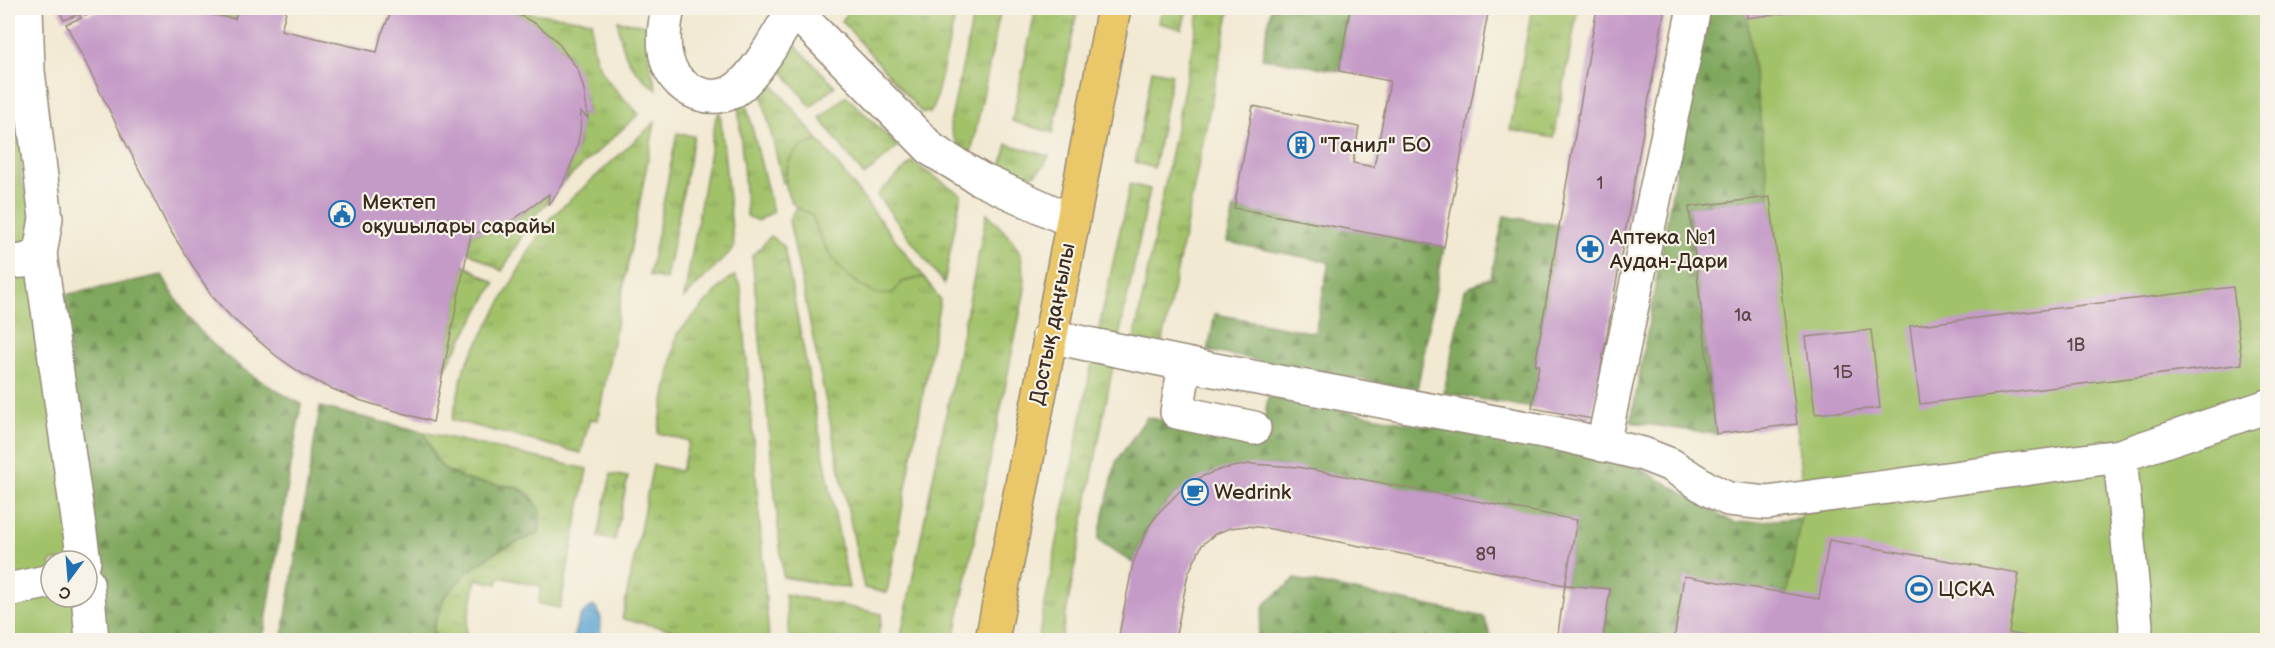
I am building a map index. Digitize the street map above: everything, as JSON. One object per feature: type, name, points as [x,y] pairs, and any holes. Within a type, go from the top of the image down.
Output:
[{"type":"main road","name":"Достық даңғылы","points":[[992,640],[1114,8]]},
{"type":"street","points":[[26,8],[28,71],[46,218],[40,254],[82,549]]},
{"type":"street","points":[[669,8],[665,20],[665,44],[669,66],[686,86],[702,95],[714,98],[738,88],[753,72],[793,8],[932,150],[980,179],[1072,221]]},
{"type":"street","points":[[1603,445],[1694,8]]},
{"type":"street","points":[[8,262],[24,261],[40,254]]},
{"type":"street","points":[[1049,336],[1185,364],[1426,408],[1642,454],[1671,465],[1728,499],[1767,503],[2120,456],[2268,406]]},
{"type":"street","points":[[1185,364],[1176,412],[1254,428]]},
{"type":"street","points":[[2120,456],[2136,625],[2135,640]]},
{"type":"street","points":[[8,590],[39,584]]},
{"type":"street","points":[[89,609],[92,640]]},
{"type":"green space","points":[[8,8],[19,8],[21,181],[56,263],[86,549],[39,549],[39,609],[89,609],[95,640],[8,640]]},
{"type":"green space","points":[[178,8],[238,8],[235,19]]},
{"type":"green space","points":[[851,8],[957,8],[934,107],[930,113],[921,112],[842,21]]},
{"type":"green space","points":[[975,8],[1001,8],[971,154],[956,142],[950,124]]},
{"type":"green space","points":[[1036,8],[1078,8],[1053,133],[1012,121]]},
{"type":"green space","points":[[1162,8],[1187,8],[1182,29],[1159,23]]},
{"type":"green space","points":[[1200,8],[1230,8],[1162,345],[1134,340]]},
{"type":"green space","points":[[1271,8],[1350,8],[1339,71],[1262,58]]},
{"type":"green space","points":[[1532,8],[1578,8],[1554,138],[1510,130]]},
{"type":"green space","points":[[1705,8],[1746,8],[1757,94],[1798,90],[1802,475],[1770,197],[1689,207],[1716,434],[1631,422]]},
{"type":"green space","points":[[1746,8],[2267,8],[2267,640],[1674,640],[1684,576],[1788,594],[1804,498]]},
{"type":"green space","points":[[508,10],[592,21],[594,52],[603,74],[639,114],[564,182],[578,144],[581,112],[588,117],[580,80],[565,52],[554,39],[526,19]]},
{"type":"green space","points":[[618,21],[647,25],[649,61],[657,90],[640,76],[629,61],[619,33]]},
{"type":"green space","points":[[793,43],[835,86],[811,107],[777,64]]},
{"type":"green space","points":[[1152,70],[1172,74],[1154,168],[1135,162]]},
{"type":"green space","points":[[766,76],[819,141],[805,146],[794,154],[788,166],[786,181],[783,183],[759,83]]},
{"type":"green space","points":[[744,95],[773,212],[758,221],[747,216],[738,101]]},
{"type":"green space","points":[[846,96],[898,146],[864,176],[820,118]]},
{"type":"green space","points":[[720,112],[734,248],[684,298],[716,117]]},
{"type":"green space","points":[[655,122],[598,420],[590,419],[581,453],[452,420],[464,368],[545,223]]},
{"type":"green space","points":[[677,133],[694,136],[666,279],[649,276]]},
{"type":"green space","points":[[819,141],[924,277],[901,282],[895,290],[888,294],[879,294],[860,285],[838,265],[823,241],[812,215],[795,206],[786,185],[787,169],[793,155],[802,146]]},
{"type":"green space","points":[[1007,144],[1049,156],[1044,166],[1030,178],[1009,177],[1000,171]]},
{"type":"green space","points":[[912,162],[961,194],[944,284],[877,195]]},
{"type":"green space","points":[[1130,184],[1150,189],[1119,337],[1098,333]]},
{"type":"green space","points":[[549,194],[548,202],[533,217],[502,271],[467,251],[471,234],[492,229],[513,220]]},
{"type":"green space","points":[[796,207],[812,215],[828,251],[899,286],[901,282],[924,277],[940,300],[887,593],[864,588],[789,220]]},
{"type":"green space","points":[[1234,208],[1444,247],[1417,390],[1208,351],[1215,314],[1315,333],[1329,262],[1227,242]]},
{"type":"green space","points":[[987,213],[1012,240],[1021,255],[1025,289],[954,640],[900,640]]},
{"type":"green space","points":[[1504,216],[1559,225],[1535,364],[1539,365],[1532,408],[1444,393],[1464,290],[1491,277]]},
{"type":"green space","points":[[771,236],[784,247],[849,588],[783,577],[752,256]]},
{"type":"green space","points":[[464,265],[495,283],[443,372]]},
{"type":"green space","points":[[162,275],[175,298],[201,333],[241,367],[270,387],[301,404],[263,640],[96,640],[93,609],[99,609],[99,549],[88,549],[64,295]]},
{"type":"green space","points":[[735,276],[741,287],[769,640],[720,640],[622,619],[653,465],[681,471],[689,441],[658,433],[677,334],[728,279]]},
{"type":"green space","points":[[1093,357],[1114,360],[1061,640],[1038,640]]},
{"type":"green space","points":[[1268,397],[1633,464],[1734,523],[1801,518],[1829,540],[1819,599],[1684,576],[1674,640],[1603,640],[1610,589],[1565,585],[1577,520],[1276,465],[1226,469],[1204,476],[1186,486],[1169,500],[1155,517],[1133,563],[1098,540],[1116,462],[1147,417],[1261,442]]},
{"type":"green space","points":[[320,407],[424,432],[436,460],[447,471],[469,481],[517,487],[540,509],[539,533],[499,550],[467,572],[444,598],[433,629],[438,640],[282,640]]},
{"type":"green space","points":[[424,432],[587,469],[560,608],[538,604],[541,586],[499,577],[497,584],[476,579],[464,640],[438,640],[433,629],[444,598],[467,572],[499,550],[539,533],[540,519],[537,505],[530,494],[524,490],[515,486],[479,483],[443,468],[436,459]]},
{"type":"green space","points":[[611,474],[628,477],[615,540],[598,537]]},
{"type":"green space","points":[[1295,579],[1484,617],[1492,640],[1257,640],[1264,605]]},
{"type":"green space","points":[[785,594],[882,614],[877,640],[790,640]]},
{"type":"water","points":[[594,606],[601,617],[599,640],[573,640],[581,615]]},
{"type":"building","name":"Мектеп оқушылары сарайы","points":[[58,8],[93,8],[84,12],[86,15],[105,8],[178,8],[235,19],[238,8],[287,8],[281,30],[377,52],[381,35],[393,8],[506,8],[536,24],[556,40],[578,70],[588,118],[581,112],[580,133],[575,155],[563,184],[549,205],[549,194],[513,220],[486,231],[471,234],[433,422],[362,401],[325,386],[301,373],[275,355],[231,317],[211,295],[168,227],[66,24],[81,18],[79,14],[64,20]]},
{"type":"building","name":"\"Танил\" БО","points":[[1350,8],[1489,8],[1444,247],[1234,208],[1253,106],[1359,127],[1353,163],[1374,167],[1390,81],[1339,71]]},
{"type":"building","points":[[1597,8],[1665,8],[1592,419],[1532,408],[1539,365],[1535,365]]},
{"type":"building","points":[[1746,8],[1819,8],[1819,9],[1747,18]]},
{"type":"building","points":[[1770,197],[1797,424],[1716,434],[1689,207]]},
{"type":"building","points":[[2233,287],[2242,364],[1920,404],[1910,326]]},
{"type":"building","points":[[1871,330],[1880,408],[1815,414],[1806,337]]},
{"type":"building","points":[[1249,464],[1298,467],[1577,520],[1565,585],[1266,528],[1247,526],[1230,528],[1215,534],[1202,545],[1188,574],[1175,640],[1118,640],[1133,563],[1149,526],[1160,511],[1186,485],[1203,476],[1222,469]]},
{"type":"building","name":"ЦСКА","points":[[1829,540],[2019,573],[2009,633],[2047,640],[1674,640],[1684,576],[1819,599]]},
{"type":"building","points":[[1565,585],[1610,589],[1603,640],[1557,640]]},
{"type":"place","name":"\"Танил\" БО","points":[[1301,145]]},
{"type":"place","name":"Мектеп оқушылары сарайы","points":[[342,214]]},
{"type":"place","name":"Аптека №1 Аудан-Дари","points":[[1590,249]]},
{"type":"place","name":"Wedrink","points":[[1195,492]]},
{"type":"place","name":"ЦСКА","points":[[1919,589]]}]
